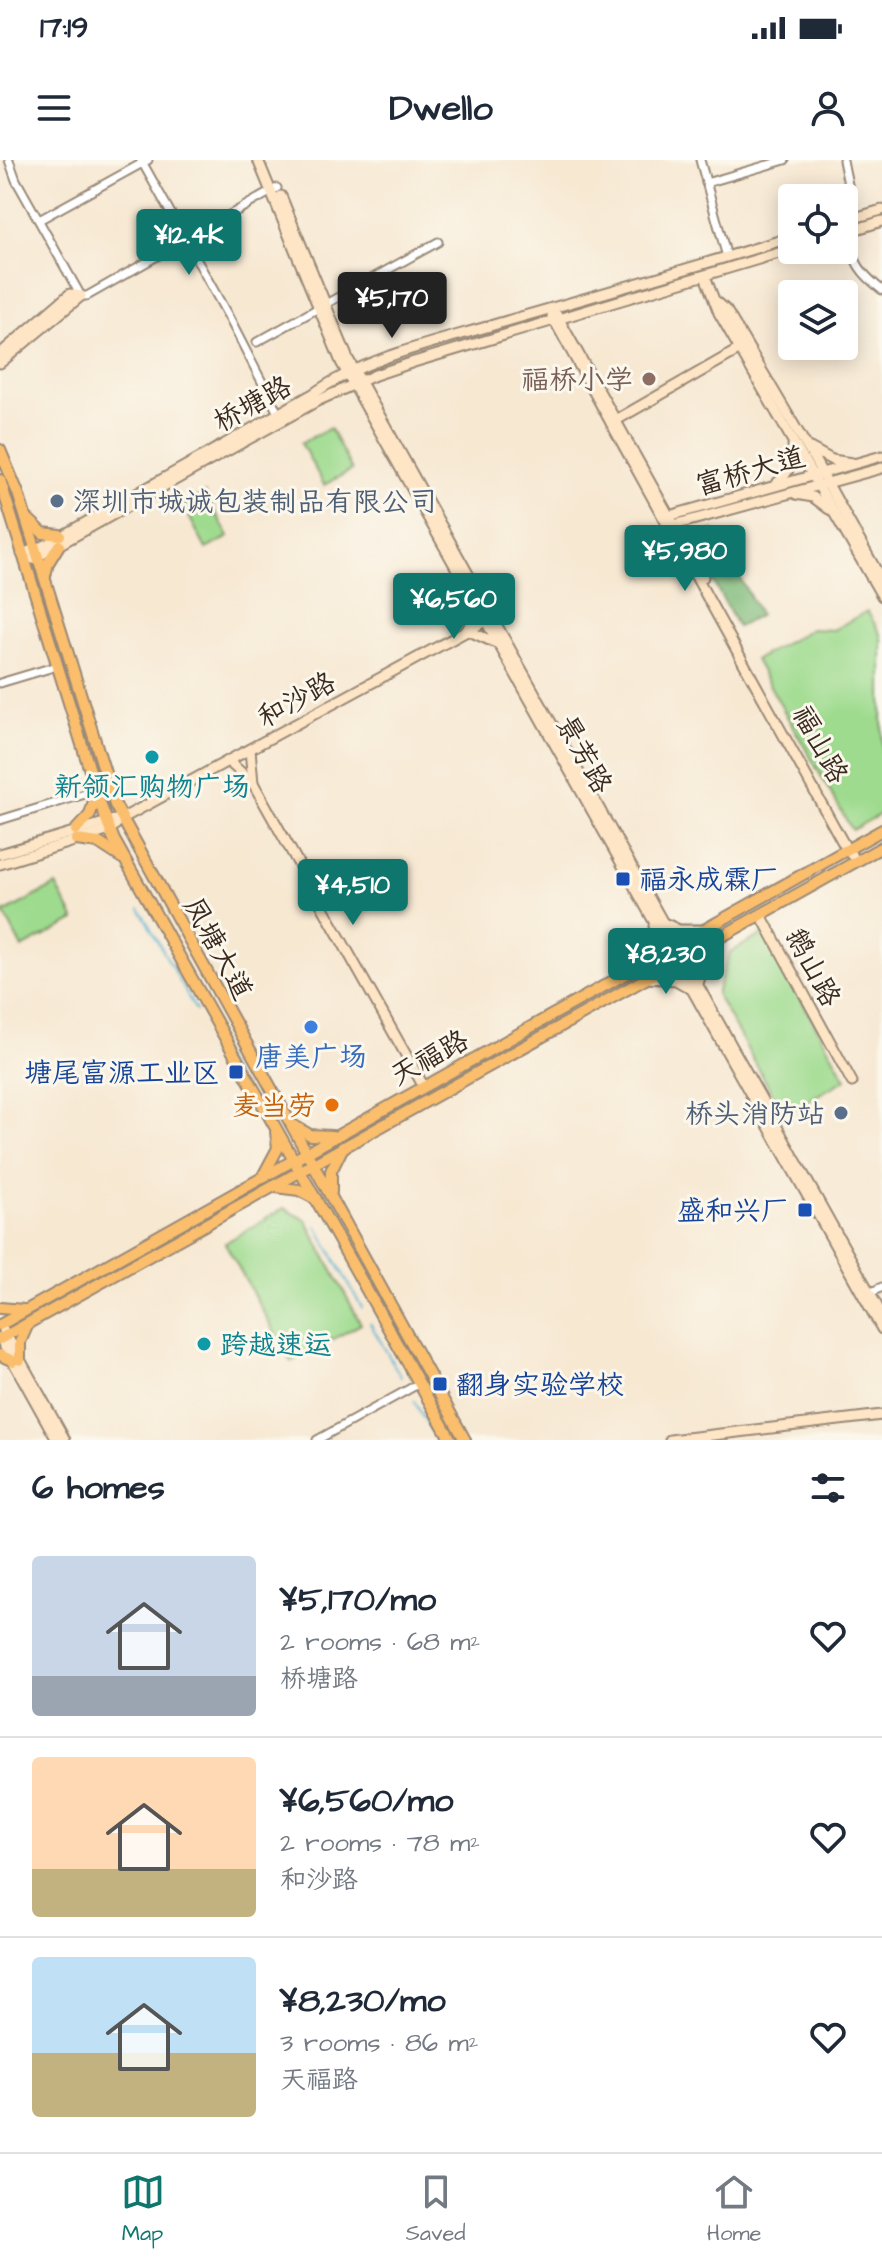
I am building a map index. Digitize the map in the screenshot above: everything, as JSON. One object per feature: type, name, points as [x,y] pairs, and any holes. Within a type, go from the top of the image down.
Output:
[{"type":"main road","name":"凤塘大道","points":[[0,450],[12,476],[110,793],[121,819],[465,1440]]},
{"type":"main road","name":"凤塘大道","points":[[0,480],[57,666],[90,792],[123,858],[451,1440]]},
{"type":"main road","points":[[25,516],[43,533],[60,540],[48,563],[45,582]]},
{"type":"main road","points":[[90,792],[94,809],[76,835],[99,843],[123,858]]},
{"type":"main road","name":"天福路","points":[[0,1324],[882,830]]},
{"type":"main road","name":"天福路","points":[[2,1338],[882,847]]},
{"type":"main road","points":[[286,1119],[310,1135],[338,1136]]},
{"type":"main road","points":[[262,1178],[278,1148],[273,1123]]},
{"type":"main road","points":[[331,1198],[331,1171],[343,1147]]},
{"type":"main road","points":[[269,1188],[299,1190],[319,1202]]},
{"type":"main road","points":[[0,1308],[26,1310]]},
{"type":"main road","points":[[0,1355],[17,1360],[20,1342],[29,1323]]},
{"type":"street","points":[[9,160],[16,180],[81,296]]},
{"type":"street","points":[[258,160],[274,190]]},
{"type":"street","points":[[265,160],[274,190]]},
{"type":"street","points":[[700,160],[727,257]]},
{"type":"street","points":[[706,183],[785,160]]},
{"type":"street","points":[[843,160],[845,184]]},
{"type":"street","points":[[39,220],[144,161],[280,412]]},
{"type":"street","points":[[0,363],[81,296],[274,190]]},
{"type":"street","name":"景芳路","points":[[274,190],[351,372],[673,947],[882,1329]]},
{"type":"street","points":[[858,217],[882,210]]},
{"type":"street","points":[[858,229],[882,221]]},
{"type":"street","name":"桥塘路","points":[[23,558],[60,540],[351,372],[778,241]]},
{"type":"street","points":[[257,342],[438,242]]},
{"type":"street","name":"桥塘路","points":[[60,540],[358,382],[778,253]]},
{"type":"street","points":[[858,263],[867,277],[882,290]]},
{"type":"street","points":[[705,276],[719,313],[789,434],[818,474]]},
{"type":"street","points":[[0,354],[70,294],[81,296]]},
{"type":"street","points":[[717,302],[726,310],[804,443],[837,516],[882,596]]},
{"type":"street","name":"福山路","points":[[552,308],[857,861]]},
{"type":"street","points":[[613,422],[740,349]]},
{"type":"street","name":"景芳路","points":[[358,382],[476,604],[489,619],[499,645],[659,922]]},
{"type":"street","points":[[767,489],[777,484],[790,469],[794,455],[789,434]]},
{"type":"street","points":[[804,443],[832,460],[859,463]]},
{"type":"street","name":"富桥大道","points":[[669,521],[882,456]]},
{"type":"street","name":"富桥大道","points":[[669,521],[789,494],[882,468]]},
{"type":"street","points":[[823,484],[882,581]]},
{"type":"street","points":[[789,494],[813,497],[837,516]]},
{"type":"street","points":[[476,604],[467,630],[499,645]]},
{"type":"street","name":"和沙路","points":[[0,854],[76,835],[121,819],[489,619]]},
{"type":"street","points":[[0,683],[57,666]]},
{"type":"street","points":[[250,749],[253,783]]},
{"type":"street","points":[[228,761],[253,783],[424,1087]]},
{"type":"street","points":[[0,820],[90,792]]},
{"type":"street","name":"和沙路","points":[[0,864],[76,835]]},
{"type":"street","name":"鹅山路","points":[[761,915],[852,1082]]},
{"type":"street","points":[[640,966],[652,948],[659,922],[679,930],[705,929]]},
{"type":"street","points":[[648,978],[676,980],[695,987],[703,957],[717,939]]},
{"type":"street","name":"景芳路","points":[[695,987],[882,1315]]},
{"type":"street","points":[[870,1293],[882,1287]]},
{"type":"street","points":[[0,1324],[2,1338],[65,1440]]},
{"type":"street","points":[[17,1360],[57,1440]]},
{"type":"street","points":[[317,1440],[420,1383]]},
{"type":"street","points":[[670,1440],[882,1415]]},
{"type":"green space","points":[[330,428],[352,470],[324,485],[301,443]]},
{"type":"green space","points":[[205,493],[229,537],[206,549],[183,505]]},
{"type":"green space","points":[[714,530],[760,615],[738,627],[693,545],[698,534]]},
{"type":"green space","points":[[867,611],[882,636],[882,813],[852,830],[755,660],[811,629],[833,630]]},
{"type":"green space","points":[[56,885],[75,920],[22,948],[4,913]]},
{"type":"green space","points":[[764,934],[846,1079],[784,1114],[716,994],[730,952]]},
{"type":"green space","points":[[284,1208],[306,1220],[361,1324],[291,1362],[225,1243]]},
{"type":"waterway","points":[[140,909],[196,1011]]},
{"type":"waterway","points":[[219,1051],[264,1132]]},
{"type":"waterway","points":[[316,1225],[362,1308]]},
{"type":"waterway","points":[[370,1323],[401,1377]]},
{"type":"waterway","points":[[414,1401],[436,1440]]},
{"type":"place","name":"福桥小学","points":[[649,379]]},
{"type":"place","name":"深圳市城诚包装制品有限公司","points":[[57,501]]},
{"type":"place","name":"新领汇购物广场","points":[[152,757]]},
{"type":"place","name":"福永成霖厂","points":[[623,879]]},
{"type":"place","name":"唐美广场","points":[[311,1027]]},
{"type":"place","name":"塘尾富源工业区","points":[[236,1072]]},
{"type":"place","name":"麦当劳","points":[[332,1105]]},
{"type":"place","name":"桥头消防站","points":[[841,1113]]},
{"type":"place","name":"盛和兴厂","points":[[805,1210]]},
{"type":"place","name":"跨越速运","points":[[204,1344]]},
{"type":"place","name":"翻身实验学校","points":[[440,1384]]}]
